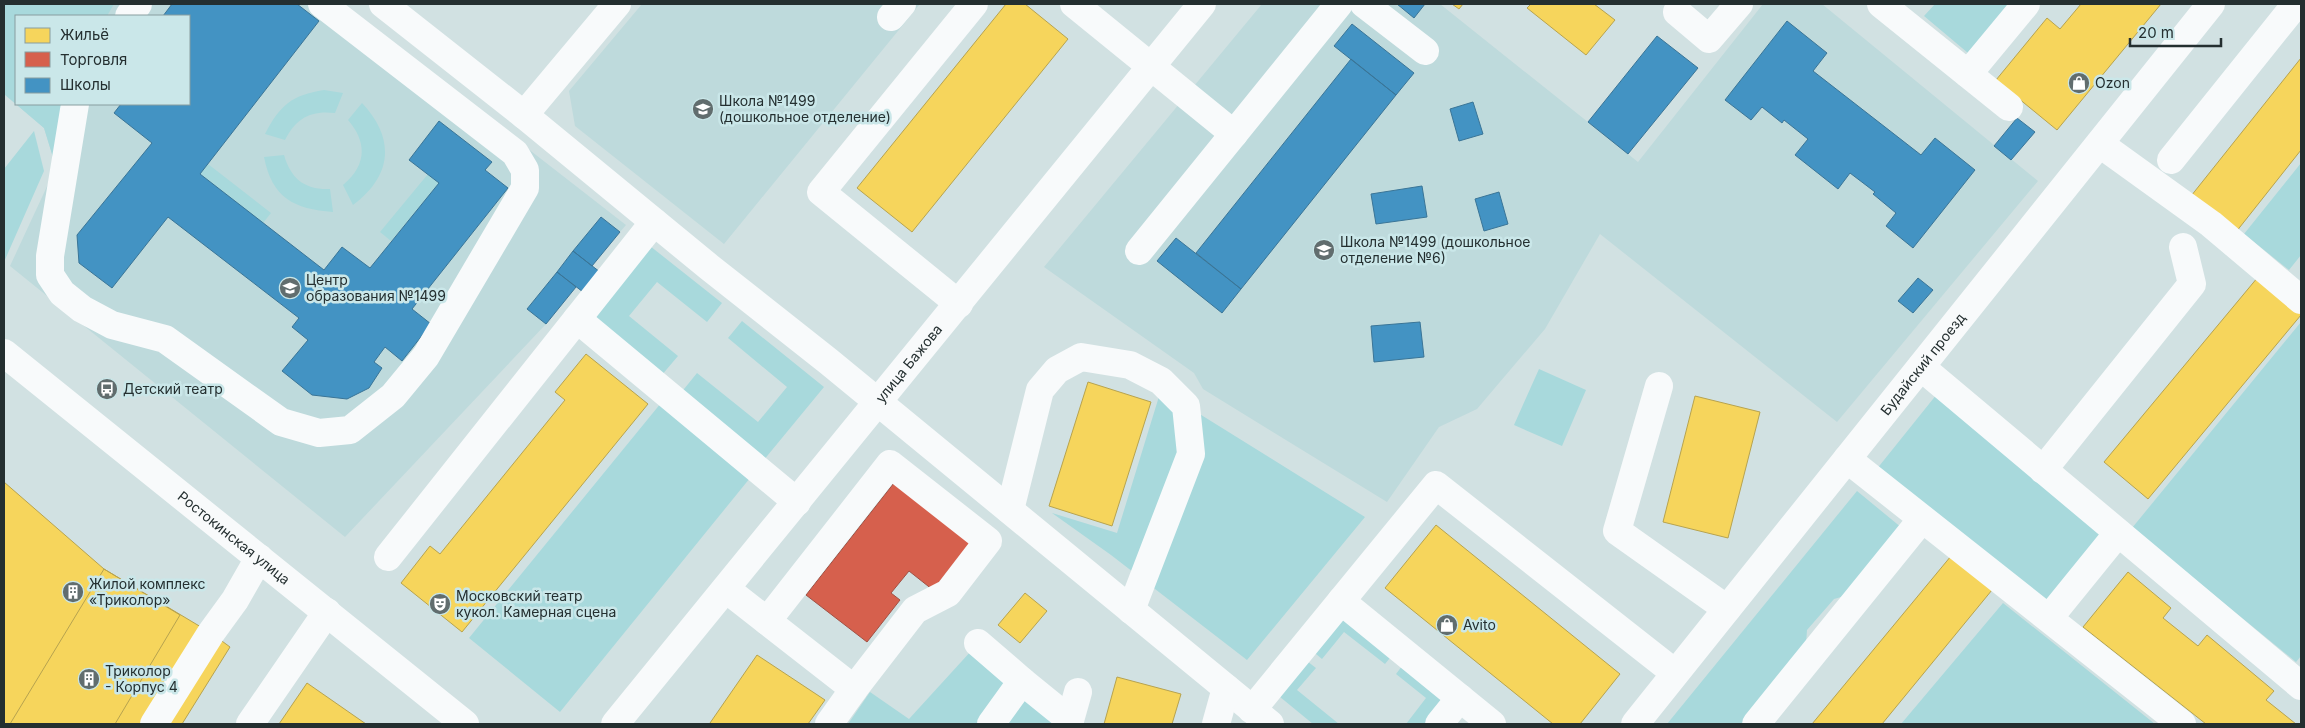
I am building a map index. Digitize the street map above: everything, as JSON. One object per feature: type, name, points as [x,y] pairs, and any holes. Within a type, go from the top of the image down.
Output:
[{"type":"street","points":[[130,15],[138,4]]},
{"type":"street","points":[[75,105],[50,256],[50,274],[62,293],[82,309],[112,325],[165,340],[281,422],[319,433],[350,430],[393,396],[426,356],[525,188],[525,170],[515,153],[322,4]]},
{"type":"street","points":[[382,4],[524,115],[878,402],[1261,717],[1341,601],[1436,485],[1675,673]]},
{"type":"street","points":[[524,115],[617,4]]},
{"type":"street","points":[[959,304],[821,192],[974,4]]},
{"type":"street","points":[[1074,4],[1234,134]]},
{"type":"street","name":"улица Бажова","points":[[615,724],[1202,4]]},
{"type":"street","points":[[1139,251],[1339,4]]},
{"type":"street","points":[[1364,4],[1425,51]]},
{"type":"street","points":[[1676,12],[1709,39],[1739,4]]},
{"type":"street","points":[[1968,74],[2026,4]]},
{"type":"street","name":"Будайский проезд","points":[[1635,724],[2211,4]]},
{"type":"street","points":[[2171,160],[2296,4]]},
{"type":"street","points":[[1899,9],[1968,74],[2009,107]]},
{"type":"street","points":[[2100,144],[2211,224],[2301,300]]},
{"type":"street","points":[[388,557],[654,222]]},
{"type":"street","points":[[2043,470],[2192,284],[2183,247]]},
{"type":"street","points":[[577,319],[797,502]]},
{"type":"street","name":"Ростокинская улица","points":[[4,353],[464,724]]},
{"type":"street","points":[[1010,510],[1040,390],[1057,370],[1081,357],[1130,365],[1161,381],[1186,406],[1190,454],[1131,610]]},
{"type":"street","points":[[1921,367],[2301,686]]},
{"type":"street","points":[[1658,386],[1617,531],[1727,609]]},
{"type":"street","points":[[1847,459],[2182,724]]},
{"type":"street","points":[[766,621],[890,464],[988,541],[948,593],[915,610],[854,688],[829,724]]},
{"type":"street","points":[[1756,724],[1922,519]]},
{"type":"street","points":[[2049,618],[2118,533]]},
{"type":"street","points":[[154,724],[211,633],[236,600],[260,558]]},
{"type":"street","points":[[726,589],[854,688]]},
{"type":"street","points":[[1341,601],[1492,724]]},
{"type":"street","points":[[250,724],[327,612]]},
{"type":"street","points":[[978,643],[1070,722],[1078,692]]},
{"type":"street","points":[[991,724],[1022,682]]},
{"type":"street","points":[[1216,724],[1226,688]]},
{"type":"street","points":[[1439,724],[1460,698]]},
{"type":"shaded area","name":"Центр образования №1499","points":[[4,4],[342,4],[626,225],[620,232],[600,217],[527,309],[546,324],[345,537],[10,266],[56,167],[44,128],[17,105],[190,105],[190,15],[15,15],[15,103],[4,94]]},
{"type":"shaded area","points":[[4,4],[114,4],[108,15],[15,15],[15,103],[4,94]]},
{"type":"shaded area","name":"Школа №1499 (дошкольное отделение)","points":[[642,4],[920,4],[724,244],[575,126],[569,91]]},
{"type":"shaded area","name":"Школа №1499 (дошкольное отделение №6)","points":[[1262,4],[1440,4],[1638,162],[1763,4],[1822,4],[2038,181],[1837,422],[1600,234],[1545,329],[1477,409],[1439,427],[1387,502],[1203,389],[1194,373],[1044,267]]},
{"type":"shaded area","points":[[1935,4],[2009,4],[1968,53],[1924,16]]},
{"type":"shaded area","points":[[324,90],[343,93],[335,113],[326,112],[305,117],[294,126],[285,140],[265,134],[276,116],[288,103],[303,95]]},
{"type":"shaded area","points":[[362,103],[373,116],[380,129],[385,156],[382,169],[376,181],[353,205],[343,185],[356,170],[362,154],[359,137],[348,120]]},
{"type":"shaded area","points":[[17,105],[66,105],[56,167],[44,128]]},
{"type":"shaded area","points":[[34,131],[44,171],[4,262],[4,169]]},
{"type":"shaded area","points":[[284,155],[291,171],[300,181],[313,187],[330,189],[333,212],[307,208],[296,204],[279,192],[268,171],[264,157]]},
{"type":"shaded area","points":[[2301,163],[2301,255],[2289,270],[2244,234]]},
{"type":"shaded area","points":[[208,164],[271,213],[263,223],[200,174]]},
{"type":"shaded area","points":[[428,174],[439,183],[391,241],[380,232]]},
{"type":"shaded area","points":[[650,246],[722,303],[707,322],[657,282],[629,316],[678,356],[661,376],[591,319]]},
{"type":"shaded area","points":[[742,321],[824,387],[763,461],[680,394],[697,373],[758,422],[787,387],[728,338]]},
{"type":"shaded area","points":[[2301,322],[2301,656],[2296,662],[2132,528]]},
{"type":"shaded area","points":[[1539,369],[1586,390],[1562,446],[1514,425]]},
{"type":"shaded area","points":[[1161,390],[1365,517],[1247,660],[1111,555],[1052,513],[1117,533]]},
{"type":"shaded area","points":[[1937,394],[2109,532],[2047,608],[1876,470]]},
{"type":"shaded area","points":[[661,403],[750,478],[560,712],[469,638]]},
{"type":"shaded area","points":[[1857,491],[1902,528],[1848,595],[1834,599],[1807,630],[1806,644],[1743,724],[1667,724]]},
{"type":"shaded area","points":[[2003,603],[2155,724],[1901,724]]},
{"type":"shaded area","points":[[1341,609],[1394,653],[1385,664],[1344,632],[1322,659],[1310,649]]},
{"type":"shaded area","points":[[972,650],[1010,684],[980,724],[848,724],[870,692],[909,719]]},
{"type":"shaded area","points":[[1303,658],[1316,668],[1297,690],[1339,724],[1313,724],[1274,692]]},
{"type":"shaded area","points":[[1405,662],[1452,698],[1431,724],[1406,724],[1426,698],[1396,674]]},
{"type":"shaded area","points":[[1023,694],[1054,716],[1052,724],[1001,724]]},
{"type":"building: Жильё","points":[[1006,4],[1025,4],[1068,39],[912,232],[857,188]]},
{"type":"building: Жильё","points":[[1452,4],[1463,4],[1459,9]]},
{"type":"building: Жильё","points":[[1531,4],[1594,4],[1615,20],[1586,55],[1527,8]]},
{"type":"building: Жильё","points":[[2081,4],[2161,4],[2057,130],[1996,80],[2047,18],[2060,29]]},
{"type":"building: Жильё","points":[[2301,58],[2301,150],[2236,232],[2191,196]]},
{"type":"building: Жильё","points":[[2258,277],[2301,312],[2301,315],[2148,499],[2104,462]]},
{"type":"building: Жильё","points":[[586,354],[648,404],[462,632],[401,583],[430,546],[440,554],[565,400],[555,392]]},
{"type":"building: Жильё","points":[[1088,382],[1151,402],[1112,526],[1049,506]]},
{"type":"building: Жильё","points":[[1695,396],[1760,412],[1728,538],[1663,522]]},
{"type":"building: Жильё","name":"Жилой комплекс «Триколор»","points":[[4,482],[104,569],[211,633],[230,647],[182,724],[4,724]]},
{"type":"building: Жильё","points":[[1436,525],[1620,674],[1580,724],[1553,724],[1385,588]]},
{"type":"building: Жильё","points":[[1951,556],[1992,590],[1882,724],[1812,724]]},
{"type":"building: Жильё","name":"Триколор - Корпус 4","points":[[104,569],[180,615],[115,724],[10,724]]},
{"type":"building: Жильё","points":[[2128,572],[2171,608],[2163,618],[2198,646],[2207,635],[2274,691],[2266,700],[2296,724],[2206,724],[2083,627]]},
{"type":"building: Жильё","points":[[1025,593],[1047,611],[1020,643],[998,625]]},
{"type":"building: Жильё","points":[[757,655],[825,700],[808,724],[710,723]]},
{"type":"building: Жильё","points":[[1117,677],[1181,694],[1172,724],[1104,724]]},
{"type":"building: Жильё","points":[[307,683],[366,724],[279,724]]},
{"type":"building: Торговля","points":[[894,483],[971,542],[933,590],[909,571],[891,593],[900,600],[867,642],[806,595]]},
{"type":"building: Школы","points":[[172,4],[297,4],[319,21],[200,174],[324,270],[342,247],[370,268],[439,183],[409,160],[439,121],[492,162],[485,170],[508,188],[412,309],[431,324],[402,361],[385,347],[374,362],[382,368],[369,388],[347,399],[312,395],[282,371],[308,340],[292,327],[299,318],[168,217],[112,288],[79,263],[77,235],[152,143],[114,113],[120,105],[190,105],[190,15],[164,15]]},
{"type":"building: Школы","points":[[1397,4],[1425,4],[1414,18]]},
{"type":"building: Школы","points":[[1787,21],[1827,53],[1813,71],[1921,155],[1935,138],[1975,170],[1913,248],[1886,226],[1896,213],[1873,194],[1875,192],[1850,173],[1838,189],[1795,155],[1808,139],[1784,120],[1782,123],[1762,107],[1751,120],[1725,100]]},
{"type":"building: Школы","points":[[1352,24],[1414,73],[1396,95],[1334,46]]},
{"type":"building: Школы","points":[[1657,36],[1698,68],[1628,154],[1588,122]]},
{"type":"building: Школы","points":[[1351,59],[1396,95],[1241,289],[1196,253]]},
{"type":"building: Школы","points":[[1473,102],[1483,134],[1459,141],[1450,109]]},
{"type":"building: Школы","points":[[2017,118],[2035,132],[2011,160],[1994,146]]},
{"type":"building: Школы","points":[[1422,186],[1427,217],[1376,224],[1371,194]]},
{"type":"building: Школы","points":[[1499,192],[1508,224],[1484,231],[1475,199]]},
{"type":"building: Школы","points":[[601,217],[620,232],[592,266],[573,251]]},
{"type":"building: Школы","points":[[1176,238],[1241,289],[1222,313],[1157,261]]},
{"type":"building: Школы","points":[[573,251],[600,272],[583,292],[557,272]]},
{"type":"building: Школы","points":[[557,272],[576,287],[546,324],[527,309]]},
{"type":"building: Школы","points":[[1918,278],[1933,290],[1913,313],[1898,301]]},
{"type":"building: Школы","points":[[1420,322],[1424,357],[1374,362],[1371,326]]},
{"type":"place","name":"Ozon","points":[[2079,83]]},
{"type":"place","name":"Школа №1499 (дошкольное отделение)","points":[[703,109]]},
{"type":"place","name":"Школа №1499 (дошкольное отделение №6)","points":[[1324,250]]},
{"type":"place","name":"Центр образования №1499","points":[[290,288]]},
{"type":"place","name":"Детский театр","points":[[107,389]]},
{"type":"place","name":"Жилой комплекс «Триколор»","points":[[73,592]]},
{"type":"place","name":"Московский театр кукол. Камерная сцена","points":[[440,604]]},
{"type":"place","name":"Avito","points":[[1447,625]]},
{"type":"place","name":"Триколор - Корпус 4","points":[[89,679]]}]
